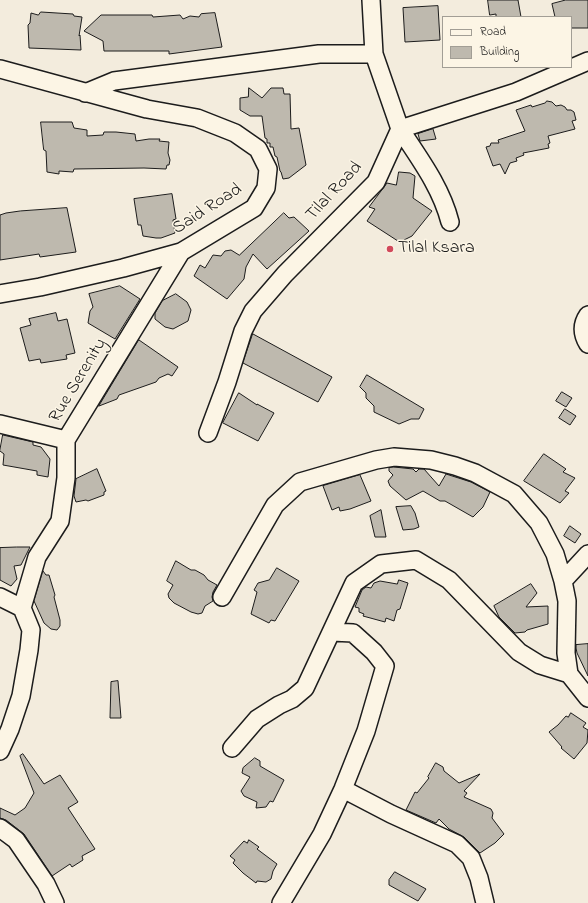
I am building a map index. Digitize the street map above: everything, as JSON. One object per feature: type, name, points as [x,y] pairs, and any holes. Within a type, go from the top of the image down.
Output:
[{"type":"street","points":[[371,0],[374,54],[400,129],[428,171],[445,204],[450,222]]},
{"type":"street","points":[[85,93],[114,81],[319,54],[374,54]]},
{"type":"street","points":[[572,68],[588,61]]},
{"type":"street","points":[[400,129],[516,92],[572,68]]},
{"type":"street","name":"Said Road","points":[[0,69],[147,109],[197,118],[235,133],[258,149],[268,169],[266,188],[254,208],[181,252],[62,282],[0,294]]},
{"type":"street","name":"Tilal Road","points":[[208,432],[227,382],[243,331],[253,311],[284,274],[376,182],[400,129]]},
{"type":"street","name":"Rue Serenity","points":[[22,608],[37,557],[60,521],[66,478],[66,440],[181,252]]},
{"type":"street","points":[[588,315],[582,331],[588,344]]},
{"type":"street","points":[[0,424],[66,440]]},
{"type":"street","points":[[222,597],[275,505],[300,482],[376,460],[394,457],[431,460],[455,466],[475,473],[514,494],[539,523],[555,554],[567,601],[566,653],[569,674],[588,698]]},
{"type":"street","points":[[563,581],[588,554]]},
{"type":"street","points":[[232,748],[257,719],[279,705],[292,699],[305,688],[354,583],[381,564],[416,560],[449,580],[519,652],[540,665],[569,674]]},
{"type":"street","points":[[0,597],[22,608],[31,630],[21,696],[10,729],[0,751]]},
{"type":"street","points":[[281,903],[322,834],[343,788],[366,731],[385,666],[374,652],[353,633],[332,632]]},
{"type":"street","points":[[343,788],[391,814],[457,844],[471,858],[479,878],[485,903]]},
{"type":"street","points":[[0,828],[16,840],[46,884],[55,903]]},
{"type":"building","points":[[488,0],[518,0],[521,16],[490,15]]},
{"type":"building","points":[[566,0],[588,0],[588,28],[572,28],[572,16],[555,16],[552,4]]},
{"type":"building","points":[[438,6],[440,40],[405,42],[403,8]]},
{"type":"building","points":[[41,12],[73,14],[74,16],[82,17],[79,36],[80,35],[81,50],[29,48],[28,25],[30,23],[31,13],[38,15]]},
{"type":"building","points":[[215,13],[222,47],[169,54],[169,51],[104,51],[103,41],[84,31],[101,15],[152,15],[153,17],[180,15],[183,19],[190,16],[199,17],[201,14]]},
{"type":"building","points":[[249,88],[262,98],[271,88],[283,88],[284,94],[290,94],[291,129],[299,128],[306,165],[289,178],[283,179],[273,147],[270,147],[270,143],[267,143],[262,116],[250,116],[240,110],[240,98],[248,97]]},
{"type":"building","points":[[547,101],[552,102],[556,106],[561,105],[567,110],[574,112],[576,120],[572,121],[575,129],[548,136],[550,143],[548,144],[549,148],[523,153],[524,155],[516,158],[517,161],[510,163],[505,174],[500,164],[493,166],[486,147],[490,146],[491,143],[499,143],[498,140],[525,131],[516,110],[531,105],[532,107]]},
{"type":"building","points":[[41,122],[72,122],[74,128],[87,130],[87,136],[103,135],[104,132],[116,132],[135,134],[136,141],[160,139],[159,141],[169,142],[169,165],[167,165],[166,169],[74,169],[73,172],[59,171],[59,174],[47,172],[46,151],[44,150]]},
{"type":"building","points":[[433,129],[436,139],[420,141],[418,134]]},
{"type":"building","points":[[399,172],[410,173],[415,176],[413,198],[432,211],[412,236],[401,243],[367,221],[375,209],[369,207],[387,183],[396,185]]},
{"type":"building","points":[[172,194],[176,219],[173,220],[175,233],[161,238],[143,236],[141,225],[138,225],[134,199]]},
{"type":"building","points":[[67,208],[76,252],[40,257],[39,254],[0,260],[0,215],[20,211]]},
{"type":"building","points":[[284,213],[289,218],[294,217],[309,231],[267,269],[253,254],[246,267],[244,279],[227,299],[194,276],[200,265],[205,268],[213,255],[221,256],[225,251],[231,250],[239,255]]},
{"type":"building","points":[[120,286],[140,299],[115,339],[88,323],[90,311],[93,307],[89,294]]},
{"type":"building","points":[[176,294],[187,302],[191,310],[188,321],[173,329],[165,327],[155,319],[155,313],[162,301]]},
{"type":"building","points":[[56,313],[58,321],[67,319],[75,353],[66,355],[67,359],[41,363],[40,359],[29,361],[20,328],[31,325],[29,319]]},
{"type":"building","points":[[253,334],[332,377],[318,402],[243,363]]},
{"type":"building","points":[[139,340],[178,367],[172,376],[168,374],[159,378],[156,382],[119,395],[117,399],[99,406]]},
{"type":"building","points":[[367,375],[424,409],[419,419],[411,419],[399,424],[374,412],[374,406],[366,398],[366,393],[360,387]]},
{"type":"building","points":[[562,392],[572,398],[566,407],[556,401]]},
{"type":"building","points":[[239,393],[257,405],[274,413],[258,441],[223,423]]},
{"type":"building","points":[[565,409],[576,416],[570,425],[559,418]]},
{"type":"building","points":[[3,435],[33,442],[33,445],[41,447],[50,459],[48,477],[37,475],[37,471],[3,465],[4,454],[0,451]]},
{"type":"building","points":[[544,454],[566,469],[563,472],[575,478],[565,491],[569,493],[560,503],[524,481]]},
{"type":"building","points":[[394,467],[413,469],[416,472],[419,469],[424,469],[439,486],[446,474],[471,482],[490,492],[483,507],[473,517],[445,501],[440,501],[423,491],[406,500],[390,486],[388,481],[393,475],[389,471],[389,468]]},
{"type":"building","points":[[97,469],[106,491],[104,492],[104,495],[88,501],[76,502],[74,496],[76,479]]},
{"type":"building","points":[[360,475],[371,501],[350,509],[340,511],[339,507],[332,510],[323,486]]},
{"type":"building","points":[[411,506],[415,513],[419,527],[403,530],[396,507]]},
{"type":"building","points":[[381,510],[386,537],[375,537],[370,516]]},
{"type":"building","points":[[570,526],[581,534],[575,543],[564,536]]},
{"type":"building","points":[[30,547],[21,565],[14,566],[17,579],[11,586],[0,580],[0,548]]},
{"type":"building","points":[[176,561],[191,570],[195,570],[204,575],[208,580],[217,585],[213,592],[213,601],[205,606],[202,613],[198,614],[191,612],[174,603],[169,598],[168,594],[173,585],[167,581]]},
{"type":"building","points":[[277,568],[299,581],[275,621],[271,620],[269,623],[251,614],[257,592],[254,590],[258,583],[269,580]]},
{"type":"building","points":[[43,571],[46,575],[49,575],[55,595],[54,597],[60,620],[60,626],[57,630],[51,629],[44,623],[34,601]]},
{"type":"building","points":[[399,580],[408,583],[400,609],[397,610],[394,621],[386,618],[385,622],[363,616],[364,614],[359,612],[359,608],[355,607],[362,590],[366,587],[371,588],[374,583],[380,581],[397,584]]},
{"type":"building","points":[[531,584],[537,593],[526,607],[548,606],[548,624],[527,630],[525,632],[515,633],[499,617],[494,606]]},
{"type":"building","points":[[588,644],[588,676],[577,653],[576,645]]},
{"type":"building","points":[[118,681],[121,718],[110,718],[111,682]]},
{"type":"building","points":[[571,713],[586,723],[583,727],[588,730],[587,743],[574,759],[561,748],[562,747],[549,732]]},
{"type":"building","points":[[23,754],[44,784],[60,775],[78,802],[68,808],[95,849],[82,856],[83,860],[72,867],[70,864],[52,876],[24,834],[6,820],[0,818],[0,808],[15,815],[25,808],[34,793],[20,756]]},
{"type":"building","points":[[255,758],[260,761],[260,766],[284,780],[273,802],[270,801],[266,807],[256,808],[257,802],[244,796],[241,791],[250,777],[242,773],[243,768]]},
{"type":"building","points":[[436,763],[443,767],[444,771],[459,783],[480,774],[464,791],[467,793],[464,797],[491,809],[493,813],[492,818],[504,834],[495,843],[480,853],[464,837],[449,829],[439,819],[436,823],[406,810],[415,792],[417,793],[429,778],[428,777]]},
{"type":"building","points":[[249,840],[259,847],[257,849],[277,864],[271,879],[266,882],[257,881],[256,883],[233,863],[235,860],[230,856],[244,841],[247,843]]},
{"type":"building","points":[[395,872],[426,889],[418,901],[389,885],[389,880]]},
{"type":"place","name":"Tilal Ksara","points":[[390,249]]}]
